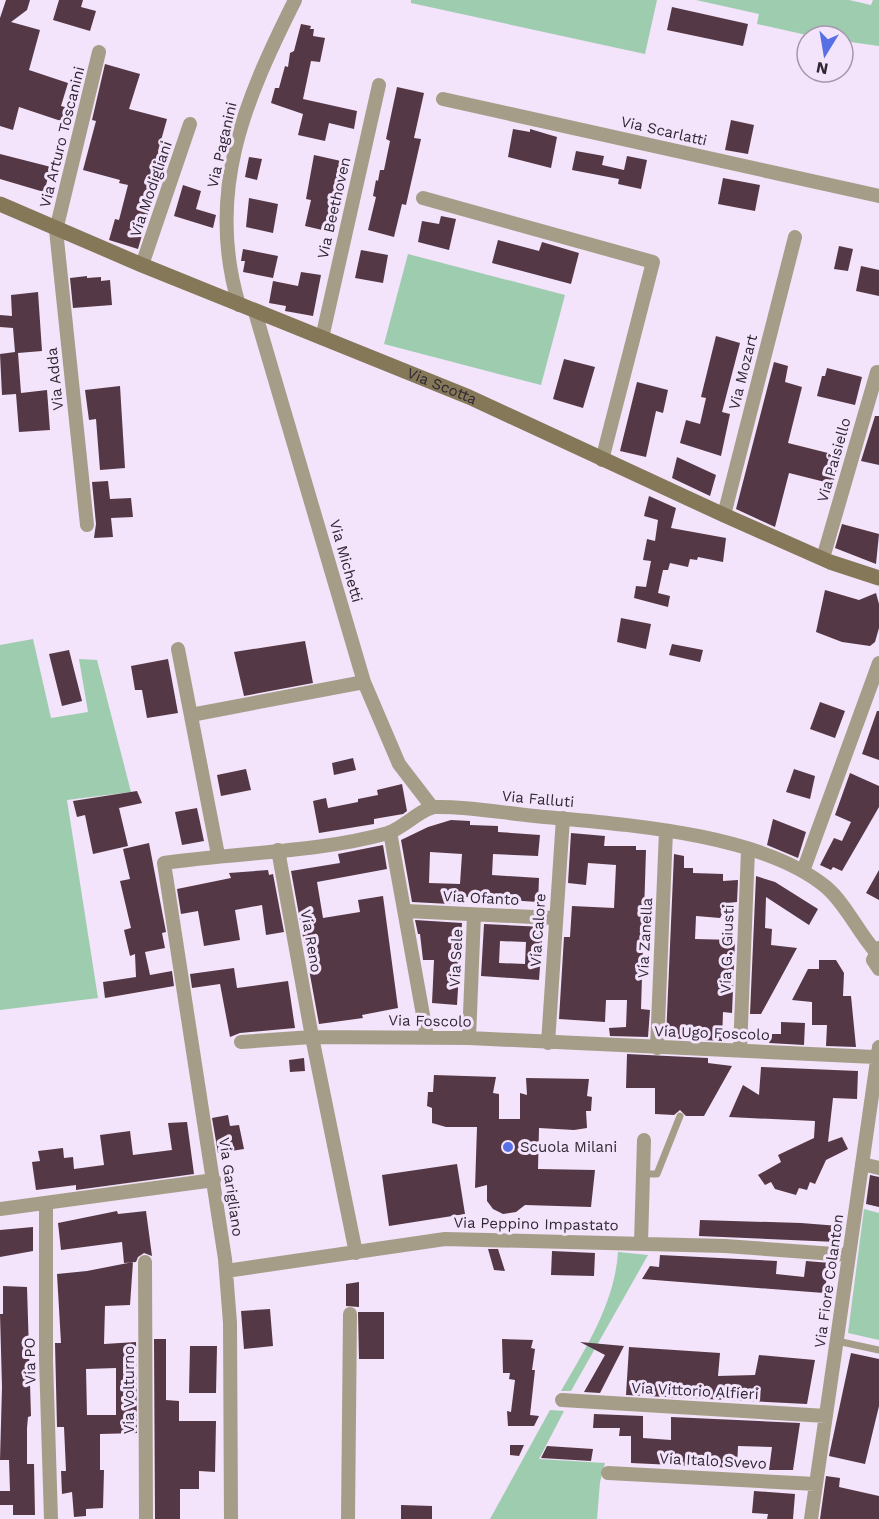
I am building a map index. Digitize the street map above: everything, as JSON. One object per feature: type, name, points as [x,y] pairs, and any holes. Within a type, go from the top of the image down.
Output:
[{"type":"street","name":"Via Paganini","points":[[239,305],[228,262],[225,222],[227,185],[243,115],[264,62],[295,0]]},
{"type":"street","name":"Via Arturo Toscanini","points":[[56,230],[99,52]]},
{"type":"street","name":"Via Beethoven","points":[[322,338],[379,85]]},
{"type":"street","name":"Via Scarlatti","points":[[443,99],[879,196]]},
{"type":"street","name":"Via Modigliani","points":[[142,265],[190,124]]},
{"type":"street","points":[[423,198],[653,262],[602,460]]},
{"type":"street","name":"Via Scotta","points":[[0,204],[56,230],[255,312],[469,397],[724,515],[823,558],[879,578]]},
{"type":"street","name":"Via Adda","points":[[56,230],[87,525]]},
{"type":"street","name":"Via Mozart","points":[[724,515],[795,237]]},
{"type":"street","name":"Via Michetti","points":[[255,312],[364,681],[399,764],[432,807]]},
{"type":"street","name":"Via Paisiello","points":[[823,558],[877,372]]},
{"type":"street","points":[[178,649],[218,855],[278,850],[390,832],[432,807]]},
{"type":"street","points":[[803,871],[879,663]]},
{"type":"street","points":[[191,715],[364,681]]},
{"type":"street","name":"Via Falluti","points":[[432,807],[563,818],[666,831],[748,850],[803,871],[827,888],[877,950]]},
{"type":"street","name":"Via Calore","points":[[548,1043],[563,818]]},
{"type":"street","name":"Via Zanella","points":[[657,1048],[666,831]]},
{"type":"street","points":[[390,832],[406,910],[427,1037]]},
{"type":"street","name":"Via Reno","points":[[278,850],[312,1037],[356,1253]]},
{"type":"street","name":"Via G. Giusti","points":[[740,1050],[748,850]]},
{"type":"street","name":"Via Garigliano","points":[[218,855],[164,863],[214,1180],[226,1271],[230,1323],[231,1519]]},
{"type":"street","name":"Via Ofanto","points":[[406,910],[555,918]]},
{"type":"street","name":"Via Sele","points":[[469,1038],[474,915]]},
{"type":"street","points":[[877,950],[873,960],[879,969]]},
{"type":"street","name":"Via Foscolo","points":[[242,1042],[312,1037],[427,1037],[548,1043]]},
{"type":"street","name":"Via Ugo Foscolo","points":[[548,1043],[657,1048],[877,1052]]},
{"type":"street","name":"Via Fiore Colanton","points":[[810,1519],[862,1164],[875,1092],[877,1052]]},
{"type":"street","points":[[641,1243],[644,1140]]},
{"type":"street","points":[[862,1164],[879,1168]]},
{"type":"street","points":[[0,1209],[214,1180]]},
{"type":"street","name":"Via PO","points":[[46,1203],[46,1360],[51,1519]]},
{"type":"street","name":"Via Peppino Impastato","points":[[226,1271],[445,1239],[641,1243],[849,1256]]},
{"type":"street","name":"Via Volturno","points":[[145,1262],[146,1519]]},
{"type":"street","points":[[348,1519],[350,1314]]},
{"type":"street","name":"Via Vittorio Alfieri","points":[[562,1400],[825,1416]]},
{"type":"street","name":"Via Italo Svevo","points":[[608,1473],[816,1484]]},
{"type":"lane","points":[[643,1174],[657,1174],[680,1116]]},
{"type":"lane","points":[[837,1341],[879,1350]]},
{"type":"green space","points":[[411,0],[657,0],[645,54],[411,3]]},
{"type":"green space","points":[[696,0],[849,0],[871,5],[873,0],[879,0],[879,46],[855,43],[855,24],[795,24],[795,32],[757,24],[759,14]]},
{"type":"green space","points":[[408,254],[565,295],[541,385],[384,344]]},
{"type":"green space","points":[[33,639],[51,718],[88,712],[79,659],[97,660],[131,792],[67,800],[98,998],[0,1010],[0,645]]},
{"type":"green space","points":[[864,1209],[879,1213],[879,1340],[848,1333]]},
{"type":"green space","points":[[618,1252],[648,1255],[571,1391],[561,1391],[605,1307],[616,1271]]},
{"type":"green space","points":[[550,1410],[564,1411],[539,1459],[605,1463],[600,1482],[597,1519],[490,1519]]},
{"type":"building","points":[[6,0],[30,0],[27,10],[11,22],[40,30],[29,70],[68,83],[61,106],[69,108],[64,122],[19,107],[13,130],[0,126],[0,18]]},
{"type":"building","points":[[59,0],[83,0],[81,7],[96,11],[90,31],[53,20]]},
{"type":"building","points":[[672,7],[748,24],[743,46],[667,30]]},
{"type":"building","points":[[301,24],[314,29],[313,36],[325,38],[320,62],[311,61],[303,99],[357,111],[354,129],[329,123],[325,141],[298,135],[303,114],[271,103],[275,88],[279,88],[285,66],[288,67],[290,53],[294,51]]},
{"type":"building","points":[[105,64],[140,74],[129,109],[167,119],[158,151],[165,153],[138,249],[109,240],[115,219],[119,220],[128,185],[119,183],[120,180],[83,170],[96,121],[92,120]]},
{"type":"building","points":[[397,87],[424,93],[414,138],[421,139],[406,205],[402,204],[394,237],[368,230],[376,197],[373,196],[376,180],[378,181],[380,170],[384,170],[390,141],[386,139]]},
{"type":"building","points":[[731,120],[754,125],[748,154],[725,150]]},
{"type":"building","points":[[513,129],[530,132],[530,129],[557,137],[551,168],[508,157]]},
{"type":"building","points":[[576,151],[604,156],[602,165],[624,170],[627,156],[647,160],[641,189],[618,184],[619,179],[572,170]]},
{"type":"building","points":[[0,154],[51,167],[44,192],[0,179]]},
{"type":"building","points":[[314,155],[341,161],[334,196],[339,197],[331,232],[305,226],[311,200],[306,199]]},
{"type":"building","points":[[249,157],[262,159],[257,180],[245,177]]},
{"type":"building","points":[[723,178],[760,185],[755,211],[718,204]]},
{"type":"building","points":[[183,185],[201,191],[196,209],[216,215],[213,228],[174,216]]},
{"type":"building","points":[[249,198],[278,204],[273,233],[246,227]]},
{"type":"building","points":[[441,216],[456,219],[449,250],[418,242],[422,221],[439,224]]},
{"type":"building","points":[[498,240],[539,251],[542,242],[579,253],[571,284],[492,263]]},
{"type":"building","points":[[839,246],[853,249],[848,271],[834,269]]},
{"type":"building","points":[[243,249],[278,256],[273,278],[243,272],[245,261],[241,261]]},
{"type":"building","points":[[361,250],[388,255],[383,283],[355,278]]},
{"type":"building","points":[[861,266],[879,270],[879,296],[856,291]]},
{"type":"building","points":[[301,272],[321,275],[313,316],[285,311],[286,306],[269,303],[273,281],[298,286]]},
{"type":"building","points":[[87,276],[87,278],[101,277],[101,281],[110,280],[112,305],[73,308],[70,278]]},
{"type":"building","points":[[38,292],[42,351],[18,353],[21,393],[47,390],[50,430],[19,432],[16,394],[2,395],[0,354],[15,352],[13,328],[0,327],[0,315],[12,316],[11,295]]},
{"type":"building","points":[[716,336],[740,343],[722,412],[730,414],[721,456],[680,443],[686,420],[700,424],[706,398],[701,397]]},
{"type":"building","points":[[564,359],[595,367],[583,408],[553,399]]},
{"type":"building","points":[[774,362],[788,366],[785,382],[802,387],[788,443],[840,456],[833,484],[789,473],[775,527],[736,509]]},
{"type":"building","points":[[827,368],[862,377],[855,405],[817,396],[822,376],[825,376]]},
{"type":"building","points":[[637,382],[668,390],[663,413],[656,411],[646,457],[620,451]]},
{"type":"building","points":[[120,386],[125,468],[100,470],[96,419],[89,420],[85,390]]},
{"type":"building","points":[[875,416],[879,416],[879,465],[861,461]]},
{"type":"building","points":[[677,457],[716,475],[710,496],[672,478]]},
{"type":"building","points":[[108,481],[110,499],[131,498],[133,517],[111,518],[113,537],[94,538],[96,524],[92,482]]},
{"type":"building","points":[[649,496],[676,508],[671,528],[726,538],[723,562],[698,557],[697,560],[690,559],[688,567],[670,563],[668,570],[663,570],[658,593],[670,596],[668,607],[634,598],[636,586],[646,587],[651,561],[643,560],[647,539],[655,541],[658,520],[644,516]]},
{"type":"building","points":[[842,524],[879,534],[876,564],[835,548]]},
{"type":"building","points":[[825,590],[859,600],[876,593],[879,604],[879,628],[875,642],[870,646],[842,642],[816,632]]},
{"type":"building","points":[[621,618],[651,624],[646,649],[617,642]]},
{"type":"building","points":[[305,641],[313,683],[244,696],[234,652]]},
{"type":"building","points":[[672,644],[703,650],[700,662],[669,655]]},
{"type":"building","points":[[69,650],[82,701],[62,706],[49,654]]},
{"type":"building","points":[[168,659],[178,713],[147,718],[142,690],[135,690],[131,666]]},
{"type":"building","points":[[820,702],[845,711],[835,738],[810,729]]},
{"type":"building","points":[[877,711],[879,711],[879,760],[862,754]]},
{"type":"building","points":[[353,758],[356,770],[334,775],[332,763]]},
{"type":"building","points":[[246,769],[251,790],[221,796],[217,775]]},
{"type":"building","points":[[794,769],[815,776],[810,799],[786,792]]},
{"type":"building","points":[[850,773],[879,786],[879,807],[842,871],[833,867],[831,870],[820,865],[834,838],[842,841],[851,822],[835,815]]},
{"type":"building","points":[[402,784],[407,811],[403,814],[374,819],[374,824],[319,833],[313,801],[326,798],[328,808],[358,802],[358,799],[378,795],[377,790]]},
{"type":"building","points":[[137,791],[142,803],[119,808],[128,846],[93,854],[85,815],[77,817],[73,801]]},
{"type":"building","points":[[197,808],[204,841],[182,845],[175,812]]},
{"type":"building","points":[[773,819],[806,832],[798,858],[767,845]]},
{"type":"building","points":[[451,820],[470,821],[470,825],[498,826],[498,832],[540,835],[538,856],[493,854],[492,875],[539,878],[538,902],[451,896],[450,904],[412,902],[401,840],[428,827]],"holes":[[[430,852],[462,854],[460,884],[429,883]]]},
{"type":"building","points":[[571,833],[605,836],[604,846],[636,846],[636,850],[646,850],[641,1009],[650,1010],[648,1037],[610,1036],[609,1028],[626,1027],[627,1000],[606,1000],[605,1022],[559,1019],[564,937],[570,937],[572,906],[614,908],[616,865],[588,863],[586,885],[568,883]]},
{"type":"building","points":[[149,843],[166,932],[162,933],[165,948],[145,952],[150,975],[172,971],[174,986],[105,998],[103,982],[136,977],[135,954],[130,956],[124,930],[131,928],[120,881],[130,879],[123,849]]},
{"type":"building","points":[[383,845],[387,869],[317,882],[323,918],[360,912],[358,900],[383,896],[398,1008],[362,1015],[363,1018],[319,1024],[291,871],[340,863],[338,854]]},
{"type":"building","points":[[674,854],[684,856],[684,868],[693,868],[693,873],[723,874],[723,881],[738,880],[737,902],[728,903],[720,918],[696,916],[695,939],[735,940],[732,1013],[723,1012],[722,1041],[666,1038]]},
{"type":"building","points":[[268,870],[269,875],[273,874],[284,932],[266,935],[262,905],[235,910],[240,940],[204,946],[198,911],[181,914],[177,889],[231,878],[229,873]]},
{"type":"building","points":[[879,870],[879,900],[866,893]]},
{"type":"building","points":[[756,876],[775,882],[818,909],[809,925],[766,897],[765,928],[772,929],[771,945],[797,948],[761,1014],[750,1014]]},
{"type":"building","points":[[415,920],[462,923],[457,1005],[432,1003],[434,960],[423,960],[420,934],[418,934]]},
{"type":"building","points":[[484,924],[543,927],[539,980],[481,976]],"holes":[[[500,941],[526,942],[525,964],[499,963]]]},
{"type":"building","points":[[819,960],[836,960],[844,973],[843,996],[851,996],[856,1047],[826,1046],[827,1025],[812,1025],[812,1002],[792,1000],[808,969],[819,969]]},
{"type":"building","points":[[234,968],[237,988],[288,981],[295,1028],[240,1033],[230,1037],[220,984],[192,988],[190,974]]},
{"type":"building","points":[[781,1022],[805,1023],[804,1045],[769,1043],[772,1034],[781,1034]]},
{"type":"building","points":[[627,1054],[708,1058],[708,1063],[732,1066],[704,1116],[686,1116],[680,1110],[674,1115],[655,1114],[655,1088],[626,1088]]},
{"type":"building","points":[[304,1058],[305,1071],[290,1072],[289,1060]]},
{"type":"building","points":[[761,1067],[858,1071],[857,1099],[833,1098],[828,1142],[842,1137],[848,1149],[826,1160],[815,1184],[810,1182],[807,1190],[799,1188],[796,1195],[775,1189],[771,1182],[765,1185],[758,1175],[781,1162],[778,1155],[814,1138],[815,1121],[729,1117],[743,1085],[759,1095]]},
{"type":"building","name":"Scuola Milani","points":[[434,1075],[496,1077],[493,1093],[499,1094],[499,1119],[520,1119],[520,1093],[527,1095],[526,1078],[589,1079],[587,1096],[592,1097],[591,1111],[586,1111],[587,1128],[574,1130],[539,1128],[538,1169],[595,1170],[591,1207],[525,1205],[516,1212],[503,1214],[493,1209],[487,1201],[487,1185],[475,1188],[477,1127],[446,1127],[432,1123],[432,1108],[427,1106],[428,1092],[433,1092]]},
{"type":"building","points":[[228,1115],[230,1126],[239,1125],[244,1149],[218,1153],[212,1118]]},
{"type":"building","points":[[187,1122],[194,1174],[76,1190],[76,1185],[36,1190],[32,1162],[40,1161],[38,1151],[63,1148],[64,1158],[73,1157],[74,1169],[104,1165],[100,1135],[130,1131],[133,1155],[172,1150],[168,1123]]},
{"type":"building","points":[[457,1164],[465,1214],[389,1226],[382,1175]]},
{"type":"building","points":[[870,1175],[879,1177],[879,1207],[866,1204]]},
{"type":"building","points":[[117,1211],[118,1214],[146,1211],[152,1256],[144,1253],[138,1257],[136,1262],[124,1263],[122,1242],[61,1250],[58,1223]]},
{"type":"building","points":[[700,1220],[839,1226],[837,1242],[699,1236]]},
{"type":"building","points":[[33,1227],[33,1251],[0,1257],[0,1230]]},
{"type":"building","points":[[488,1249],[498,1249],[505,1271],[494,1270]]},
{"type":"building","points":[[552,1251],[595,1253],[594,1276],[551,1275]]},
{"type":"building","points":[[660,1255],[777,1261],[776,1274],[804,1277],[806,1261],[830,1263],[824,1293],[642,1279],[650,1266],[659,1267]]},
{"type":"building","points":[[133,1262],[130,1305],[105,1306],[104,1344],[136,1342],[137,1433],[100,1434],[100,1470],[104,1470],[103,1508],[86,1509],[86,1516],[74,1517],[72,1492],[62,1494],[61,1471],[66,1471],[64,1427],[57,1427],[55,1343],[61,1343],[57,1274]],"holes":[[[116,1368],[116,1415],[87,1415],[86,1369]]]},
{"type":"building","points":[[359,1282],[359,1307],[346,1306],[346,1284]]},
{"type":"building","points":[[3,1286],[27,1287],[31,1416],[28,1417],[27,1428],[27,1464],[34,1464],[35,1515],[13,1515],[13,1505],[0,1505],[0,1491],[10,1491],[9,1460],[0,1460],[2,1387],[0,1314],[3,1314]]},
{"type":"building","points":[[270,1309],[273,1346],[244,1349],[241,1311]]},
{"type":"building","points":[[358,1312],[384,1312],[384,1359],[359,1359]]},
{"type":"building","points":[[154,1339],[166,1339],[166,1400],[179,1401],[179,1421],[216,1421],[215,1472],[199,1471],[199,1489],[180,1489],[180,1519],[155,1519]]},
{"type":"building","points":[[502,1339],[533,1340],[531,1348],[535,1349],[532,1370],[535,1370],[530,1415],[539,1416],[534,1426],[508,1426],[507,1411],[511,1412],[515,1380],[509,1379],[510,1373],[503,1373]]},
{"type":"building","points":[[580,1342],[624,1346],[600,1393],[584,1392],[605,1355]]},
{"type":"building","points":[[190,1346],[217,1346],[216,1393],[189,1393]]},
{"type":"building","points":[[629,1347],[720,1353],[718,1376],[755,1375],[759,1355],[815,1360],[807,1404],[626,1395]]},
{"type":"building","points":[[851,1353],[879,1359],[879,1406],[865,1464],[829,1456]]},
{"type":"building","points":[[594,1414],[643,1416],[643,1438],[671,1440],[671,1417],[800,1423],[793,1470],[769,1470],[772,1447],[738,1446],[737,1468],[631,1463],[631,1436],[619,1436],[620,1428],[593,1428]]},
{"type":"building","points":[[510,1445],[524,1445],[519,1456],[510,1455]]},
{"type":"building","points":[[547,1446],[593,1449],[591,1461],[541,1458]]},
{"type":"building","points":[[826,1476],[840,1478],[839,1487],[879,1496],[879,1519],[820,1519]]},
{"type":"building","points":[[754,1491],[795,1494],[793,1519],[767,1519],[768,1514],[752,1513]]},
{"type":"building","points":[[401,1505],[432,1506],[432,1519],[401,1519]]},
{"type":"place","name":"Scuola Milani","points":[[508,1147]]}]
